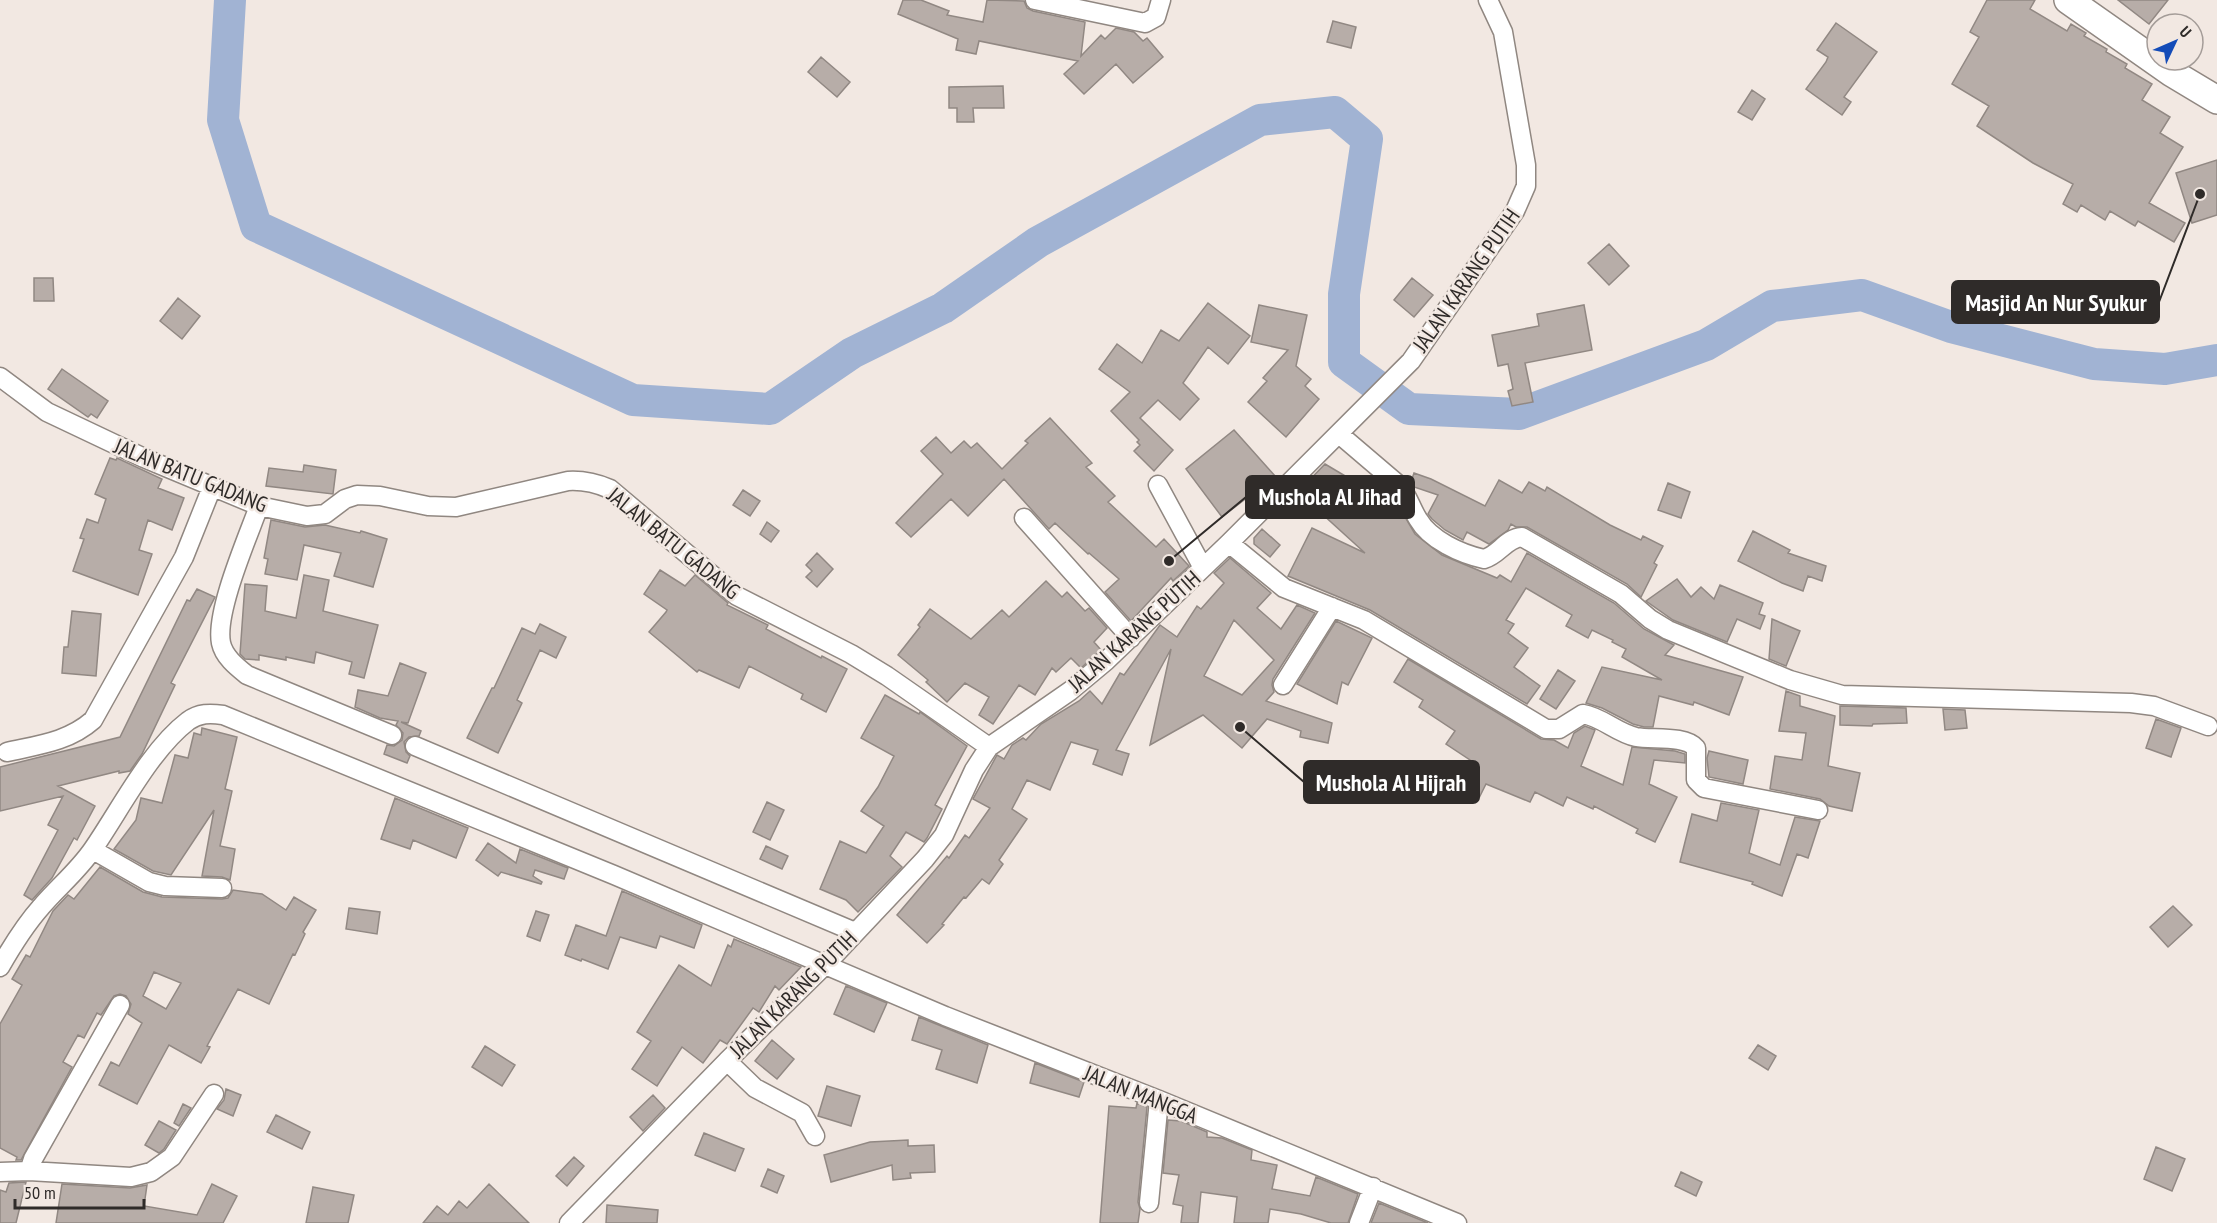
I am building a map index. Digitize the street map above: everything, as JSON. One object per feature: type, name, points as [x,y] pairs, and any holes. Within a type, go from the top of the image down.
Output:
[{"type":"highway","points":[[2068,0],[2172,72],[2217,100]]},
{"type":"street","points":[[1035,0],[1145,23],[1156,17],[1161,0]]},
{"type":"street","name":"JALAN KARANG PUTIH","points":[[569,1223],[727,1061],[825,965],[925,859],[944,835],[974,770],[989,747],[1070,691],[1106,661],[1229,543],[1411,361],[1515,211],[1526,186],[1526,165],[1503,32],[1488,0]]},
{"type":"street","name":"JALAN BATU GADANG","points":[[0,377],[47,412],[69,424],[258,506],[316,516],[325,514],[351,496],[367,495],[428,506],[456,507],[568,481],[583,480],[597,483],[610,489],[737,596],[851,654],[903,686],[989,747]]},
{"type":"street","points":[[1342,431],[1400,486],[1406,493],[1422,526],[1439,541],[1484,559],[1489,558],[1510,540],[1522,537],[1621,594],[1663,627],[1790,680],[1842,695],[2131,702],[2154,706],[2208,726]]},
{"type":"street","points":[[1158,485],[1203,568]]},
{"type":"street","points":[[7,752],[65,739],[81,731],[93,720],[184,557],[212,487]]},
{"type":"street","points":[[258,506],[221,618],[221,646],[236,666],[247,675],[392,735]]},
{"type":"street","points":[[1023,518],[1131,638]]},
{"type":"street","points":[[1229,543],[1284,588],[1364,620],[1546,729],[1559,729],[1583,714],[1618,731],[1637,737],[1687,741],[1696,748],[1696,780],[1704,788],[1818,810]]},
{"type":"street","points":[[1283,685],[1332,607]]},
{"type":"street","name":"JALAN MANGGA","points":[[0,968],[14,942],[34,915],[93,850],[124,800],[164,746],[188,721],[201,714],[223,715],[592,866],[945,1016],[1159,1100],[1457,1223]]},
{"type":"street","points":[[415,746],[855,932]]},
{"type":"street","points":[[93,850],[132,874],[157,884],[222,888]]},
{"type":"street","points":[[29,1171],[33,1159],[120,1005]]},
{"type":"street","points":[[727,1061],[755,1088],[789,1104],[802,1113],[815,1136]]},
{"type":"street","points":[[0,1172],[29,1171],[131,1177],[151,1172],[172,1157],[213,1094]]},
{"type":"street","points":[[1149,1203],[1159,1100]]},
{"type":"street","points":[[1359,1223],[1373,1187]]},
{"type":"building","points":[[903,0],[921,0],[949,11],[947,15],[983,22],[987,0],[1024,1],[1027,8],[1033,11],[1085,22],[1081,56],[1101,35],[1105,39],[1116,28],[1134,32],[1143,41],[1147,38],[1163,57],[1133,83],[1116,64],[1084,94],[1064,74],[1078,61],[979,41],[976,54],[956,50],[958,39],[898,14]]},
{"type":"building","points":[[1987,0],[2035,0],[2030,9],[2067,31],[2071,24],[2086,33],[2084,36],[2127,64],[2125,68],[2152,84],[2142,100],[2170,117],[2160,133],[2183,147],[2149,203],[2185,223],[2174,242],[2138,221],[2135,226],[2110,211],[2105,220],[2081,205],[2077,212],[2063,204],[2073,184],[2033,163],[1977,126],[1989,106],[1952,84],[1979,37],[1970,32]]},
{"type":"building","points":[[2118,0],[2168,0],[2158,12],[2145,12],[2145,21]]},
{"type":"building","points":[[1333,21],[1356,27],[1351,48],[1327,42]]},
{"type":"building","points":[[1836,23],[1877,52],[1844,97],[1851,102],[1842,115],[1806,89],[1826,62],[1828,57],[1817,50]]},
{"type":"building","points":[[821,57],[850,82],[837,97],[808,72]]},
{"type":"building","points":[[1003,86],[1004,108],[973,108],[974,122],[957,122],[957,108],[949,108],[949,87]]},
{"type":"building","points":[[1752,90],[1765,99],[1752,120],[1738,112]]},
{"type":"building","points":[[2217,160],[2217,215],[2192,223],[2176,173]]},
{"type":"building","points":[[1609,244],[1629,266],[1609,285],[1588,263]]},
{"type":"building","points":[[34,278],[53,278],[54,301],[34,301]]},
{"type":"building","points":[[1412,278],[1433,295],[1414,317],[1394,300]]},
{"type":"building","points":[[178,298],[200,316],[182,339],[160,321]]},
{"type":"building","points":[[1208,303],[1250,336],[1228,364],[1208,347],[1183,383],[1199,399],[1180,420],[1158,400],[1140,418],[1173,450],[1154,471],[1134,451],[1140,445],[1137,442],[1139,440],[1111,411],[1130,392],[1099,369],[1117,344],[1142,363],[1161,330],[1179,341]]},
{"type":"building","points":[[1259,305],[1307,315],[1296,366],[1311,379],[1305,386],[1319,399],[1286,437],[1248,402],[1267,381],[1263,378],[1288,350],[1251,342]]},
{"type":"building","points":[[1584,305],[1592,350],[1525,363],[1533,402],[1512,406],[1508,391],[1513,389],[1508,364],[1498,366],[1492,335],[1539,326],[1537,314]]},
{"type":"building","points":[[62,369],[108,401],[97,418],[91,414],[88,417],[48,389]]},
{"type":"building","points":[[1050,418],[1092,463],[1086,467],[1115,496],[1108,502],[1156,547],[1164,539],[1189,566],[1173,581],[1171,578],[1131,621],[1105,592],[1119,579],[1055,523],[1049,529],[1004,479],[968,516],[951,499],[911,537],[896,523],[943,474],[921,451],[936,437],[951,453],[964,441],[971,448],[977,443],[1002,469],[1028,443],[1025,441]]},
{"type":"building","points":[[1234,430],[1275,476],[1222,517],[1186,469]]},
{"type":"building","points":[[110,458],[116,460],[117,458],[162,479],[158,488],[184,498],[172,530],[148,520],[139,550],[152,554],[138,595],[73,571],[84,539],[80,538],[87,519],[98,523],[106,499],[95,494]]},
{"type":"building","points":[[1325,464],[1396,510],[1397,508],[1401,510],[1415,534],[1442,555],[1497,578],[1500,575],[1511,582],[1527,553],[1614,603],[1644,629],[1674,645],[1665,655],[1743,677],[1729,715],[1694,702],[1693,705],[1659,696],[1653,727],[1644,727],[1586,703],[1602,667],[1662,680],[1622,657],[1626,649],[1612,642],[1613,640],[1592,630],[1588,638],[1566,626],[1572,615],[1526,588],[1506,620],[1514,624],[1508,633],[1528,648],[1514,667],[1540,686],[1527,704],[1370,610],[1288,576],[1312,528],[1365,553],[1320,512],[1328,495],[1326,493],[1314,506],[1298,492]]},
{"type":"building","points":[[304,465],[336,470],[333,494],[266,486],[269,468],[303,472]]},
{"type":"building","points":[[1414,473],[1485,506],[1499,480],[1522,493],[1529,482],[1545,491],[1547,487],[1610,525],[1641,540],[1643,536],[1663,546],[1654,563],[1657,565],[1641,597],[1627,584],[1527,527],[1516,527],[1511,524],[1508,530],[1489,544],[1467,532],[1463,540],[1445,530],[1428,514],[1438,495],[1414,487],[1411,482]]},
{"type":"building","points":[[1668,483],[1690,492],[1681,518],[1658,510]]},
{"type":"building","points":[[743,490],[760,501],[750,516],[733,505]]},
{"type":"building","points":[[271,520],[305,527],[325,525],[360,533],[361,531],[387,539],[373,587],[334,576],[341,553],[304,545],[297,580],[265,574],[268,559],[264,558]]},
{"type":"building","points":[[767,522],[779,531],[771,542],[760,534]]},
{"type":"building","points":[[1262,529],[1280,545],[1270,557],[1254,544],[1254,538]]},
{"type":"building","points":[[1753,531],[1790,550],[1788,553],[1826,566],[1822,581],[1808,576],[1803,591],[1738,561]]},
{"type":"building","points":[[817,553],[833,569],[817,587],[806,577],[812,571],[806,565]]},
{"type":"building","points":[[1230,558],[1271,593],[1257,608],[1281,629],[1297,605],[1315,613],[1273,679],[1274,692],[1266,701],[1332,723],[1328,743],[1300,737],[1301,731],[1267,719],[1242,748],[1203,715],[1150,745],[1171,649],[1116,750],[1129,754],[1122,775],[1093,764],[1098,750],[1071,742],[1050,790],[1027,780],[1012,809],[1027,819],[999,860],[1003,864],[989,884],[982,879],[966,898],[964,897],[942,924],[944,925],[927,943],[897,915],[947,856],[949,858],[965,835],[969,838],[990,808],[973,799],[997,755],[1004,759],[1012,745],[1023,738],[1026,740],[1041,724],[1079,701],[1090,691],[1102,704],[1120,673],[1124,675],[1160,625],[1177,637],[1197,606],[1201,609],[1224,583],[1214,573]],"holes":[[[1234,620],[1274,660],[1242,695],[1204,676]]]},
{"type":"building","points":[[660,570],[685,586],[695,575],[728,603],[727,605],[768,625],[766,629],[847,669],[826,712],[801,699],[803,694],[749,666],[739,688],[699,670],[697,672],[649,632],[667,610],[644,594]]},
{"type":"building","points":[[304,575],[329,580],[323,611],[378,625],[364,678],[349,674],[352,662],[316,652],[314,663],[286,657],[286,660],[259,655],[259,660],[245,659],[240,654],[245,584],[267,586],[265,611],[296,618]]},
{"type":"building","points":[[1677,579],[1691,597],[1701,587],[1714,599],[1720,585],[1763,603],[1759,614],[1765,616],[1760,629],[1737,619],[1727,642],[1673,620],[1646,601]]},
{"type":"building","points":[[1046,581],[1062,597],[1067,592],[1085,611],[1089,608],[1107,628],[1094,642],[1101,650],[1081,668],[1071,658],[1056,672],[1052,668],[1035,695],[1019,685],[993,724],[979,715],[989,697],[965,683],[947,702],[926,682],[928,680],[898,655],[920,627],[918,625],[930,609],[971,639],[1002,610],[1009,617]]},
{"type":"building","points":[[197,589],[215,597],[171,683],[175,685],[142,754],[130,771],[119,773],[119,771],[58,786],[95,806],[77,840],[74,838],[52,878],[32,900],[24,895],[58,830],[48,825],[63,796],[0,811],[0,767],[120,737],[187,600],[190,601]]},
{"type":"building","points":[[72,611],[101,614],[96,676],[62,673],[64,647],[68,647]]},
{"type":"building","points":[[1772,619],[1800,631],[1786,666],[1769,659]]},
{"type":"building","points":[[1336,621],[1372,638],[1348,685],[1342,682],[1337,704],[1297,684]]},
{"type":"building","points":[[540,624],[566,637],[556,658],[540,650],[517,700],[522,703],[498,753],[467,738],[522,628],[535,634]]},
{"type":"building","points":[[1408,659],[1541,739],[1554,740],[1568,748],[1574,733],[1585,726],[1595,730],[1581,766],[1623,785],[1632,747],[1685,754],[1685,763],[1654,760],[1649,784],[1677,797],[1655,842],[1636,833],[1638,829],[1594,806],[1593,809],[1567,797],[1563,806],[1535,792],[1530,802],[1486,784],[1478,800],[1458,790],[1473,762],[1446,744],[1455,731],[1419,707],[1423,700],[1394,682]]},
{"type":"building","points":[[400,663],[426,673],[408,723],[401,722],[421,731],[419,736],[409,737],[404,742],[406,752],[410,756],[407,763],[384,754],[387,745],[394,746],[402,740],[403,733],[396,725],[398,721],[380,718],[355,707],[358,690],[388,696]]},
{"type":"building","points":[[1558,670],[1575,681],[1556,709],[1540,699]]},
{"type":"building","points":[[1786,691],[1800,696],[1800,706],[1835,716],[1828,766],[1860,773],[1852,811],[1829,806],[1820,799],[1770,789],[1775,756],[1802,760],[1806,733],[1779,731]]},
{"type":"building","points":[[885,695],[919,714],[920,712],[967,746],[935,805],[942,809],[927,838],[924,842],[906,832],[890,856],[902,867],[858,912],[846,900],[820,889],[840,841],[866,853],[884,826],[861,811],[878,787],[894,756],[861,738]]},
{"type":"building","points":[[1840,706],[1906,708],[1907,723],[1873,724],[1872,726],[1840,725]]},
{"type":"building","points":[[1943,709],[1965,710],[1967,728],[1945,730]]},
{"type":"building","points":[[2156,719],[2181,728],[2171,757],[2146,748]]},
{"type":"building","points":[[202,728],[237,737],[225,789],[232,791],[220,846],[235,849],[230,880],[222,877],[202,876],[214,810],[171,875],[153,871],[114,849],[136,820],[141,798],[162,803],[175,755],[188,758],[194,733],[201,735]]},
{"type":"building","points":[[1709,751],[1748,760],[1743,784],[1709,777],[1707,758]]},
{"type":"building","points":[[395,798],[468,828],[456,858],[413,840],[410,849],[381,839]]},
{"type":"building","points":[[767,802],[784,810],[770,840],[753,832]]},
{"type":"building","points":[[1721,803],[1759,810],[1749,853],[1780,865],[1795,817],[1820,821],[1808,858],[1797,854],[1782,896],[1752,884],[1753,882],[1680,862],[1692,814],[1717,821]]},
{"type":"building","points":[[488,843],[516,863],[520,849],[568,868],[564,879],[535,870],[533,876],[542,882],[541,884],[501,872],[498,876],[476,860]]},
{"type":"building","points":[[766,846],[788,856],[782,869],[760,859]]},
{"type":"building","points":[[100,867],[143,892],[162,897],[222,899],[228,898],[233,890],[262,894],[286,910],[294,897],[316,910],[269,1004],[238,989],[207,1046],[210,1047],[201,1063],[169,1045],[137,1104],[99,1085],[111,1062],[119,1066],[142,1023],[128,1014],[131,1004],[126,996],[120,994],[114,996],[101,1015],[97,1013],[84,1038],[78,1035],[63,1062],[72,1067],[21,1160],[16,1160],[17,1157],[0,1148],[0,1024],[22,985],[12,979],[26,955],[30,957],[53,911],[68,895],[74,899]],"holes":[[[154,972],[181,983],[166,1009],[143,996]]]},
{"type":"building","points":[[622,891],[702,925],[694,948],[660,936],[656,948],[620,937],[608,969],[565,955],[576,925],[606,936]]},
{"type":"building","points":[[2173,906],[2192,925],[2168,947],[2150,927]]},
{"type":"building","points":[[349,908],[380,912],[377,934],[346,929]]},
{"type":"building","points":[[536,911],[549,915],[540,941],[527,936]]},
{"type":"building","points":[[734,939],[801,967],[779,990],[775,986],[759,1012],[753,1008],[727,1044],[720,1040],[703,1063],[682,1047],[657,1086],[632,1069],[651,1041],[637,1032],[679,965],[711,986],[728,945],[731,947]]},
{"type":"building","points":[[846,986],[887,1003],[874,1032],[834,1014]]},
{"type":"building","points":[[919,1017],[988,1045],[977,1083],[936,1069],[942,1050],[912,1040]]},
{"type":"building","points":[[772,1040],[794,1059],[777,1079],[755,1061]]},
{"type":"building","points":[[1758,1045],[1776,1056],[1768,1070],[1749,1058]]},
{"type":"building","points":[[485,1046],[515,1065],[502,1086],[472,1067]]},
{"type":"building","points":[[1035,1063],[1084,1082],[1079,1097],[1030,1083]]},
{"type":"building","points":[[827,1086],[860,1096],[851,1126],[818,1116]]},
{"type":"building","points":[[226,1089],[241,1095],[233,1116],[217,1109],[224,1100]]},
{"type":"building","points":[[653,1095],[665,1108],[643,1131],[630,1117]]},
{"type":"building","points":[[1137,1103],[1147,1107],[1138,1223],[1100,1223],[1109,1106],[1136,1108]]},
{"type":"building","points":[[183,1104],[191,1108],[179,1126],[174,1123]]},
{"type":"building","points":[[276,1115],[310,1132],[302,1149],[267,1132]]},
{"type":"building","points":[[1168,1120],[1181,1121],[1207,1132],[1207,1137],[1222,1138],[1252,1150],[1251,1160],[1277,1165],[1272,1189],[1310,1196],[1316,1177],[1358,1194],[1348,1223],[1331,1223],[1301,1214],[1270,1209],[1268,1223],[1234,1223],[1237,1197],[1201,1192],[1198,1223],[1181,1223],[1183,1206],[1173,1204],[1179,1175],[1163,1173]]},
{"type":"building","points":[[159,1121],[176,1130],[159,1153],[145,1145]]},
{"type":"building","points":[[704,1133],[744,1149],[735,1171],[695,1155]]},
{"type":"building","points":[[908,1140],[908,1146],[934,1145],[935,1172],[910,1173],[911,1178],[893,1180],[892,1165],[831,1182],[824,1155],[870,1142]]},
{"type":"building","points":[[2156,1147],[2185,1159],[2172,1191],[2144,1179]]},
{"type":"building","points":[[574,1157],[584,1166],[567,1186],[556,1176]]},
{"type":"building","points":[[768,1169],[784,1176],[777,1193],[761,1186]]},
{"type":"building","points":[[1681,1172],[1702,1182],[1696,1196],[1675,1186]]},
{"type":"building","points":[[26,1182],[16,1223],[0,1223],[0,1190],[6,1192],[9,1183]]},
{"type":"building","points":[[62,1184],[130,1188],[147,1185],[144,1206],[197,1215],[212,1184],[237,1196],[223,1223],[56,1223]]},
{"type":"building","points":[[489,1184],[529,1223],[423,1223],[437,1206],[448,1215],[459,1201],[467,1208]]},
{"type":"building","points":[[313,1187],[354,1195],[348,1223],[306,1223]]},
{"type":"building","points":[[1379,1203],[1428,1223],[1371,1223]]},
{"type":"building","points":[[607,1205],[658,1210],[657,1223],[606,1223]]},
{"type":"waterway","points":[[230,0],[223,120],[256,226],[633,400],[770,409],[852,353],[943,308],[1038,242],[1260,120],[1335,112],[1367,139],[1344,294],[1344,362],[1409,409],[1519,414],[1706,345],[1772,306],[1862,295],[1951,327],[2094,364],[2165,369],[2217,360]]},
{"type":"place","name":"Masjid An Nur Syukur","points":[[2200,194]]},
{"type":"place","name":"Mushola Al Jihad","points":[[1169,561]]},
{"type":"place","name":"Mushola Al Hijrah","points":[[1240,727]]}]
